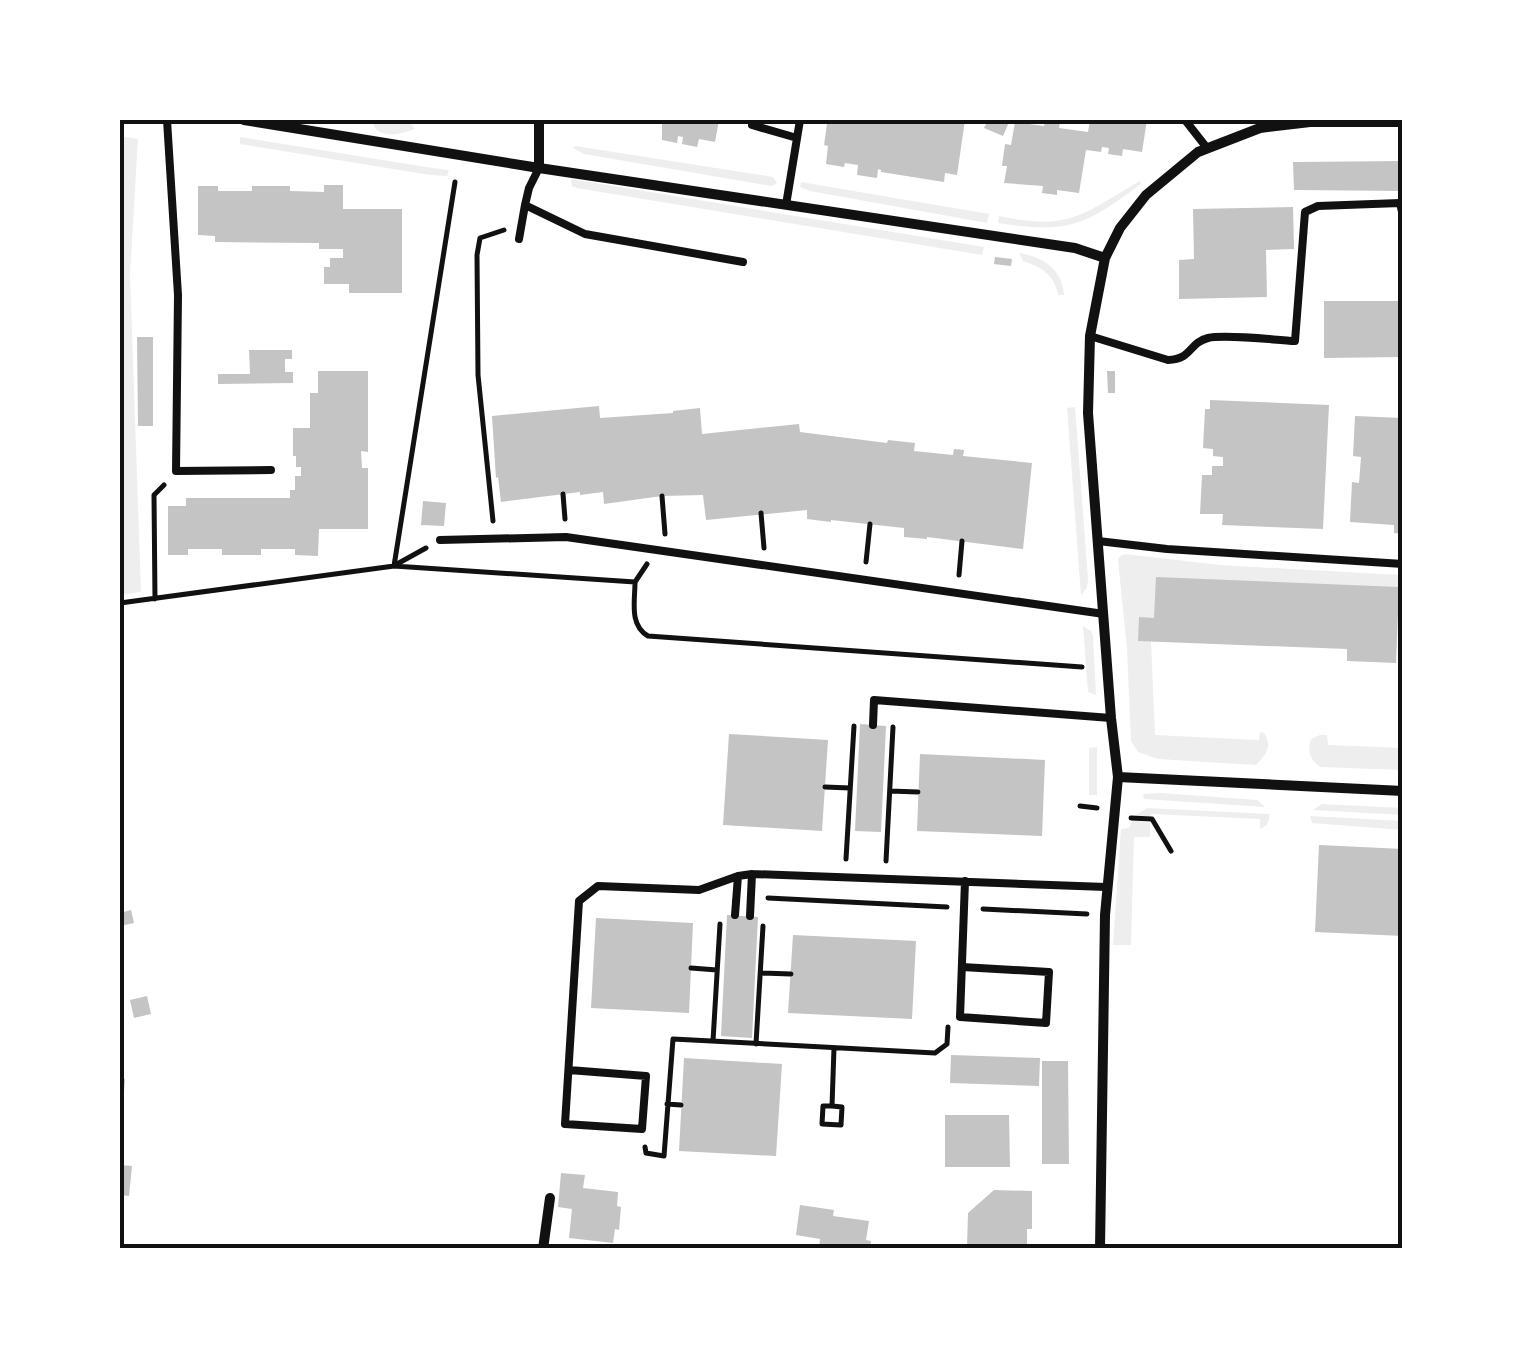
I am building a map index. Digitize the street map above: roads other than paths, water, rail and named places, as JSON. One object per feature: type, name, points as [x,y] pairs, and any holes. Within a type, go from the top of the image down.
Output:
[{"type":"street","points":[[244,120],[1074,248],[1105,258]]},
{"type":"street","points":[[539,120],[540,168]]},
{"type":"street","points":[[1100,1249],[1104,915],[1118,777],[1088,413],[1090,336],[1105,258],[1120,228],[1146,195],[1198,152],[1260,128],[1310,122],[1403,122]]},
{"type":"street","points":[[1118,777],[1403,791]]},
{"type":"street","points":[[543,1249],[550,1198]]},
{"type":"lane","points":[[167,120],[178,295],[176,472],[271,470]]},
{"type":"lane","points":[[752,120],[752,125],[797,138]]},
{"type":"lane","points":[[786,205],[800,120]]},
{"type":"lane","points":[[1185,120],[1207,148]]},
{"type":"lane","points":[[519,239],[529,188],[540,168]]},
{"type":"lane","points":[[1090,336],[1168,360],[1186,357],[1197,343],[1214,337],[1296,341],[1305,212],[1318,206],[1400,202],[1403,216]]},
{"type":"lane","points":[[525,205],[585,234],[744,262]]},
{"type":"lane","points":[[440,540],[566,537],[1104,614]]},
{"type":"lane","points":[[1098,541],[1403,564]]},
{"type":"lane","points":[[873,725],[874,700],[1111,718]]},
{"type":"lane","points":[[569,1070],[646,1076],[642,1129],[565,1124],[579,901],[598,886],[698,890],[752,874],[1106,887]]},
{"type":"lane","points":[[750,916],[752,874]]},
{"type":"lane","points":[[735,915],[738,876]]},
{"type":"lane","points":[[962,967],[1049,972],[1046,1023],[960,1017],[965,882]]}]
